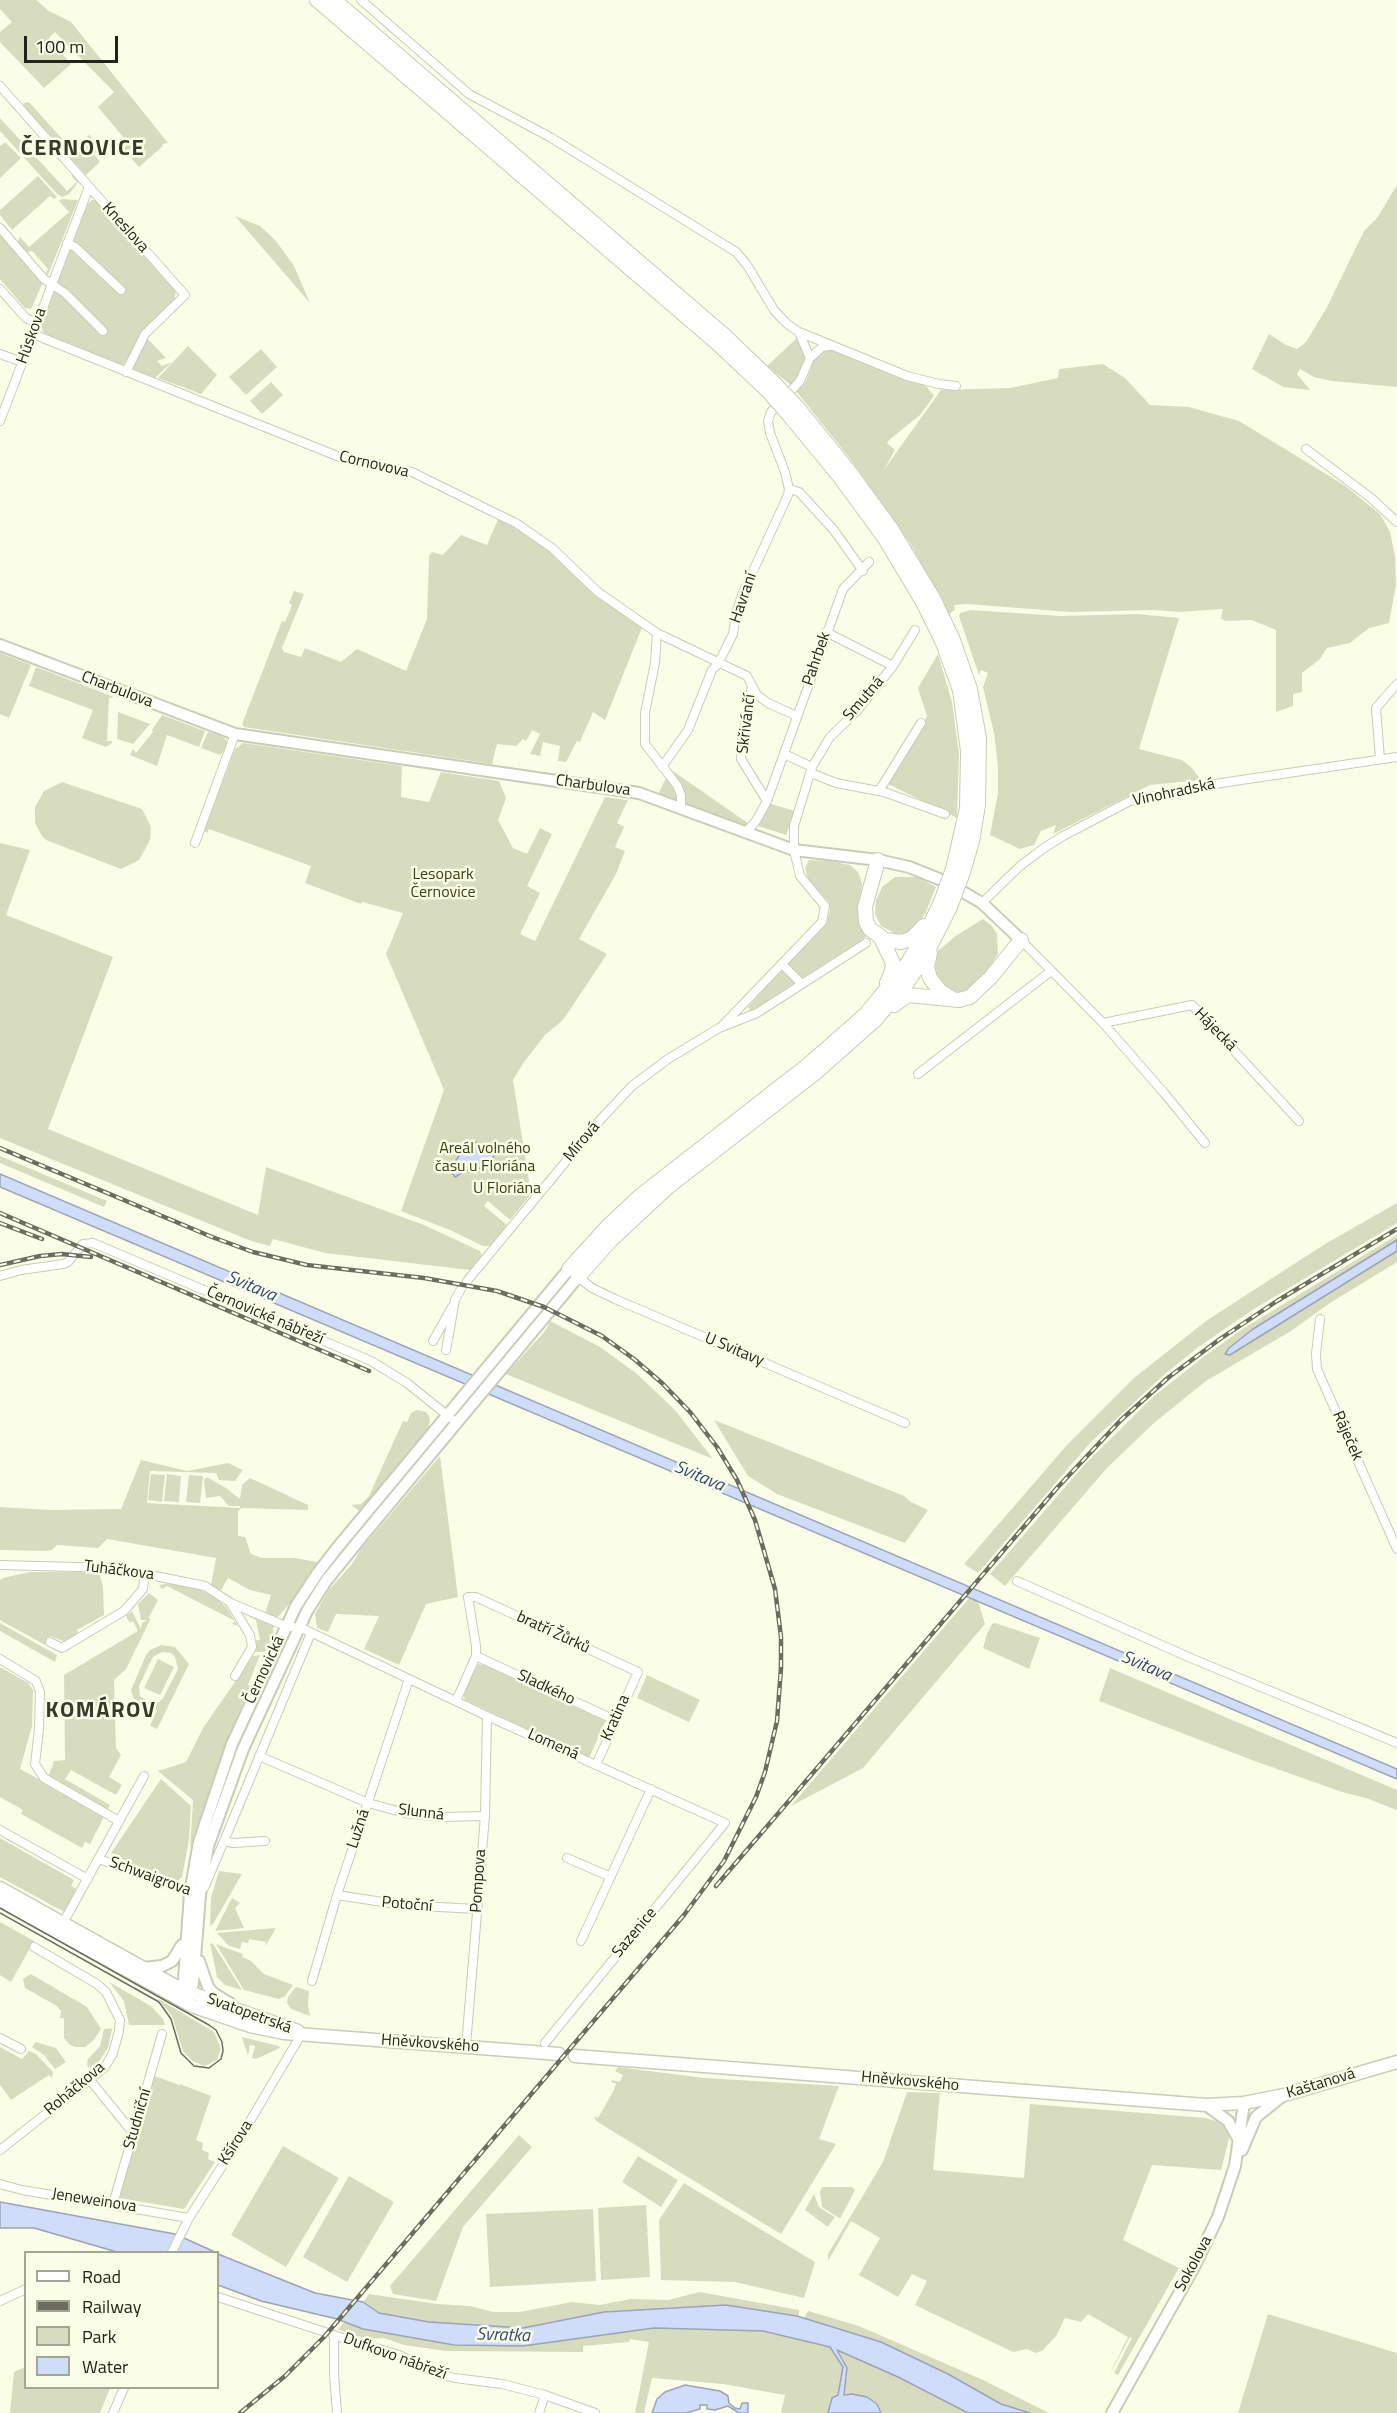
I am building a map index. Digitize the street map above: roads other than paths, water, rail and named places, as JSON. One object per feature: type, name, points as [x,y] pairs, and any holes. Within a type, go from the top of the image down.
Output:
[{"type":"highway","points":[[317,0],[772,388]]},
{"type":"highway","points":[[334,0],[724,336],[793,411],[884,537],[924,604],[946,652],[960,690],[965,714],[969,757],[965,823],[958,871],[927,964],[930,978],[940,991],[956,1000]]},
{"type":"highway","points":[[878,860],[869,886],[865,912],[868,926],[881,938],[891,956],[893,967],[880,1000]]},
{"type":"highway","points":[[881,938],[896,942],[911,939],[946,904]]},
{"type":"highway","points":[[573,1273],[609,1225],[640,1196],[817,1058],[880,1000],[946,904]]},
{"type":"highway","points":[[573,1273],[668,1187],[814,1074],[875,1020],[908,995],[967,999],[1021,940]]},
{"type":"highway","points":[[875,1020],[906,984],[932,944]]},
{"type":"main road","name":"Svatopetrská","points":[[0,1888],[142,1968],[183,1995],[284,2025],[302,2033]]},
{"type":"main road","name":"Svatopetrská","points":[[0,1901],[183,1995],[250,2026],[284,2033],[302,2033]]},
{"type":"main road","name":"Hněvkovského","points":[[302,2033],[559,2054]]},
{"type":"main road","name":"Hněvkovského","points":[[575,2056],[1206,2105],[1244,2103]]},
{"type":"main road","name":"Kaštanová","points":[[1244,2103],[1284,2095],[1397,2062]]},
{"type":"street","points":[[361,0],[469,94],[566,146],[736,252],[747,265],[774,310],[786,323],[799,332],[907,376],[956,386]]},
{"type":"street","name":"Kneslova","points":[[0,86],[185,295],[145,334],[126,372]]},
{"type":"street","name":"Húskova","points":[[0,421],[89,187]]},
{"type":"street","points":[[0,228],[44,279],[51,284]]},
{"type":"street","points":[[67,243],[75,247],[121,290]]},
{"type":"street","name":"Húskova","points":[[51,284],[65,293],[103,331]]},
{"type":"street","points":[[0,289],[26,318],[36,323]]},
{"type":"street","points":[[799,332],[810,358]]},
{"type":"street","name":"Cornovova","points":[[33,334],[347,460],[412,472],[516,523],[552,548],[598,592],[657,633],[747,676]]},
{"type":"street","points":[[831,346],[822,347],[810,358],[795,388],[771,412],[768,421],[789,489],[799,492],[833,529],[863,571]]},
{"type":"street","points":[[0,354],[22,362]]},
{"type":"street","points":[[1306,449],[1371,498],[1397,522]]},
{"type":"street","name":"Havraní","points":[[662,767],[688,730],[711,670],[718,664],[733,634],[742,595],[776,524],[789,489]]},
{"type":"street","name":"Pahrbek","points":[[745,833],[756,821],[767,801],[843,589],[863,571],[869,562]]},
{"type":"street","name":"Smutná","points":[[782,964],[822,922],[825,913],[825,906],[821,900],[800,876],[794,850],[794,826],[812,770],[830,737],[856,712],[893,666],[915,630]]},
{"type":"street","points":[[826,632],[893,666]]},
{"type":"street","points":[[657,633],[655,663],[643,731],[645,744],[677,784],[681,795],[681,808]]},
{"type":"street","name":"Charbulova","points":[[0,645],[235,734],[639,793],[794,850],[878,860],[909,867],[939,879]]},
{"type":"street","name":"Skřivánčí","points":[[747,676],[752,687],[741,759],[767,801]]},
{"type":"street","points":[[1380,759],[1376,708],[1397,684]]},
{"type":"street","points":[[752,687],[757,695],[768,703],[797,716]]},
{"type":"street","points":[[879,791],[921,723]]},
{"type":"street","points":[[195,843],[235,734]]},
{"type":"street","points":[[784,754],[836,783],[879,791],[945,814]]},
{"type":"street","name":"Vinohradská","points":[[981,903],[1020,866],[1044,848],[1130,801],[1221,783],[1397,757]]},
{"type":"street","points":[[963,892],[981,903],[1021,940],[1103,1023],[1205,1143]]},
{"type":"street","points":[[719,1028],[757,1013],[866,943]]},
{"type":"street","points":[[719,1028],[782,964],[802,984]]},
{"type":"street","points":[[918,1074],[1051,971]]},
{"type":"street","name":"Hájecká","points":[[1103,1023],[1192,1005],[1299,1121]]},
{"type":"street","name":"Mírová","points":[[433,1341],[465,1284],[601,1119],[632,1086],[668,1059],[719,1028]]},
{"type":"street","name":"Černovické nábřeží","points":[[0,1276],[68,1262],[83,1244],[93,1243],[371,1361],[406,1383],[457,1423]]},
{"type":"street","name":"Černovická","points":[[191,1935],[195,1894],[208,1846],[227,1791],[316,1574],[484,1371],[573,1273]]},
{"type":"street","name":"Černovická","points":[[293,1627],[326,1581],[495,1377],[573,1273]]},
{"type":"street","name":"U Svitavy","points":[[573,1273],[615,1299],[905,1423]]},
{"type":"street","name":"Mírová","points":[[446,1350],[455,1300]]},
{"type":"street","name":"Ráječek","points":[[1320,1319],[1316,1354],[1317,1369],[1397,1549]]},
{"type":"street","name":"Tuháčkova","points":[[0,1565],[98,1567],[145,1573],[205,1586],[231,1603],[293,1627]]},
{"type":"street","points":[[50,1642],[62,1648],[124,1611],[143,1589],[145,1573]]},
{"type":"street","points":[[1017,1581],[1193,1659],[1397,1743]]},
{"type":"street","name":"bratří Žůrků","points":[[476,1656],[468,1597],[476,1597],[638,1672]]},
{"type":"street","name":"Tuháčkova","points":[[231,1603],[250,1635],[252,1647],[248,1658],[235,1676]]},
{"type":"street","name":"Lomená","points":[[293,1627],[311,1633],[726,1823]]},
{"type":"street","name":"Černovická","points":[[195,1894],[224,1841],[311,1633]]},
{"type":"street","points":[[456,1701],[476,1656]]},
{"type":"street","name":"Sladkého","points":[[476,1656],[615,1720]]},
{"type":"street","points":[[0,1659],[36,1681],[40,1692],[35,1764],[44,1778],[119,1821]]},
{"type":"street","name":"Kratina","points":[[596,1765],[638,1672]]},
{"type":"street","name":"Lužná","points":[[312,1980],[337,1895],[408,1679]]},
{"type":"street","name":"Pompova","points":[[466,2046],[484,1816],[488,1716]]},
{"type":"street","name":"Slunná","points":[[259,1756],[368,1803],[405,1813],[430,1816],[484,1816]]},
{"type":"street","points":[[63,1923],[144,1776]]},
{"type":"street","points":[[581,1941],[651,1789]]},
{"type":"street","name":"Sazenice","points":[[545,2043],[726,1823]]},
{"type":"street","points":[[0,1830],[87,1879]]},
{"type":"street","points":[[224,1841],[233,1843],[266,1841]]},
{"type":"street","points":[[567,1858],[611,1876]]},
{"type":"street","name":"Schwaigrova","points":[[99,1859],[195,1894]]},
{"type":"street","name":"Potoční","points":[[337,1895],[402,1905],[477,1909]]},
{"type":"street","points":[[142,1968],[162,1966],[172,1961],[191,1935]]},
{"type":"street","points":[[183,1995],[194,1977],[191,1935]]},
{"type":"street","points":[[191,1935],[199,1966],[208,1987],[228,2003],[252,2015]]},
{"type":"street","name":"Roháčkova","points":[[0,2150],[105,2067],[113,2053],[120,2026],[114,2006],[106,1992],[97,1984],[34,1947]]},
{"type":"street","name":"Kšírova","points":[[173,2251],[189,2218],[250,2122],[302,2033]]},
{"type":"street","name":"Studniční","points":[[113,2204],[162,2034]]},
{"type":"street","points":[[0,2037],[21,2049]]},
{"type":"street","points":[[90,2080],[134,2133]]},
{"type":"street","points":[[1234,2166],[1256,2117],[1284,2095]]},
{"type":"street","name":"Sokolova","points":[[1112,2413],[1194,2267],[1218,2217],[1234,2166],[1244,2103]]},
{"type":"street","points":[[1206,2105],[1228,2121],[1239,2140]]},
{"type":"street","name":"Jeneweinova","points":[[0,2184],[22,2190],[189,2218]]},
{"type":"street","points":[[0,2301],[24,2290]]},
{"type":"street","name":"Dufkovo nábřeží","points":[[219,2297],[399,2355],[436,2373],[455,2378],[502,2384],[545,2395],[595,2413]]},
{"type":"street","points":[[331,2334],[337,2413]]},
{"type":"street","points":[[113,2413],[124,2389]]},
{"type":"street","points":[[539,2413],[545,2395]]},
{"type":"water","points":[[475,1142],[486,1146],[494,1155],[492,1161],[485,1167],[465,1171],[455,1177],[452,1173],[455,1162],[466,1145]]},
{"type":"water","name":"Svitava","points":[[0,1174],[1397,1769],[1397,1779],[0,1187]]},
{"type":"water","points":[[1397,1240],[1397,1251],[1230,1355],[1225,1354],[1229,1348],[1253,1329]]},
{"type":"water","points":[[0,2202],[175,2234],[213,2251],[114,2251],[34,2228],[0,2228]]},
{"type":"water","name":"Svratka","points":[[219,2254],[315,2293],[363,2302],[379,2313],[429,2322],[523,2328],[604,2312],[726,2305],[797,2316],[881,2342],[948,2374],[1001,2404],[1030,2413],[968,2413],[898,2377],[837,2350],[847,2368],[844,2395],[867,2397],[877,2404],[881,2413],[828,2413],[832,2398],[838,2395],[843,2367],[830,2347],[763,2331],[654,2328],[523,2346],[454,2345],[363,2329],[337,2319],[261,2301],[219,2285]]},
{"type":"water","points":[[685,2385],[720,2391],[728,2396],[729,2403],[735,2408],[740,2409],[742,2403],[748,2403],[748,2413],[739,2413],[728,2406],[715,2410],[707,2409],[707,2405],[700,2405],[700,2409],[686,2413],[652,2413],[657,2399],[665,2392]]},
{"type":"tram line","points":[[0,1908],[209,2025],[216,2030],[222,2042],[221,2059],[209,2068],[194,2066],[181,2053],[171,2019],[159,2002],[0,1913]]},
{"type":"railway","points":[[0,1148],[253,1252],[307,1265],[424,1278],[497,1291],[544,1307],[602,1336],[662,1383],[690,1412],[717,1447],[737,1480],[755,1520],[775,1589],[781,1637],[777,1721],[765,1772],[756,1797],[724,1861],[684,1915],[324,2337],[285,2376],[240,2413]]},
{"type":"railway","points":[[0,1213],[369,1371]]},
{"type":"railway","points":[[0,1223],[42,1239]]},
{"type":"railway","points":[[716,1886],[1057,1488],[1121,1420],[1169,1377],[1220,1339],[1277,1301],[1397,1229]]},
{"type":"railway","points":[[0,1265],[40,1256],[62,1254],[91,1257]]},
{"type":"district","name":"ČERNOVICE","points":[[83,150]]},
{"type":"district","name":"KOMÁROV","points":[[101,1712]]},
{"type":"park label","name":"Lesopark Černovice","points":[[443,884]]},
{"type":"park label","name":"Areál volného času u Floriána","points":[[485,1158]]},
{"type":"park label","name":"U Floriána","points":[[507,1189]]}]
